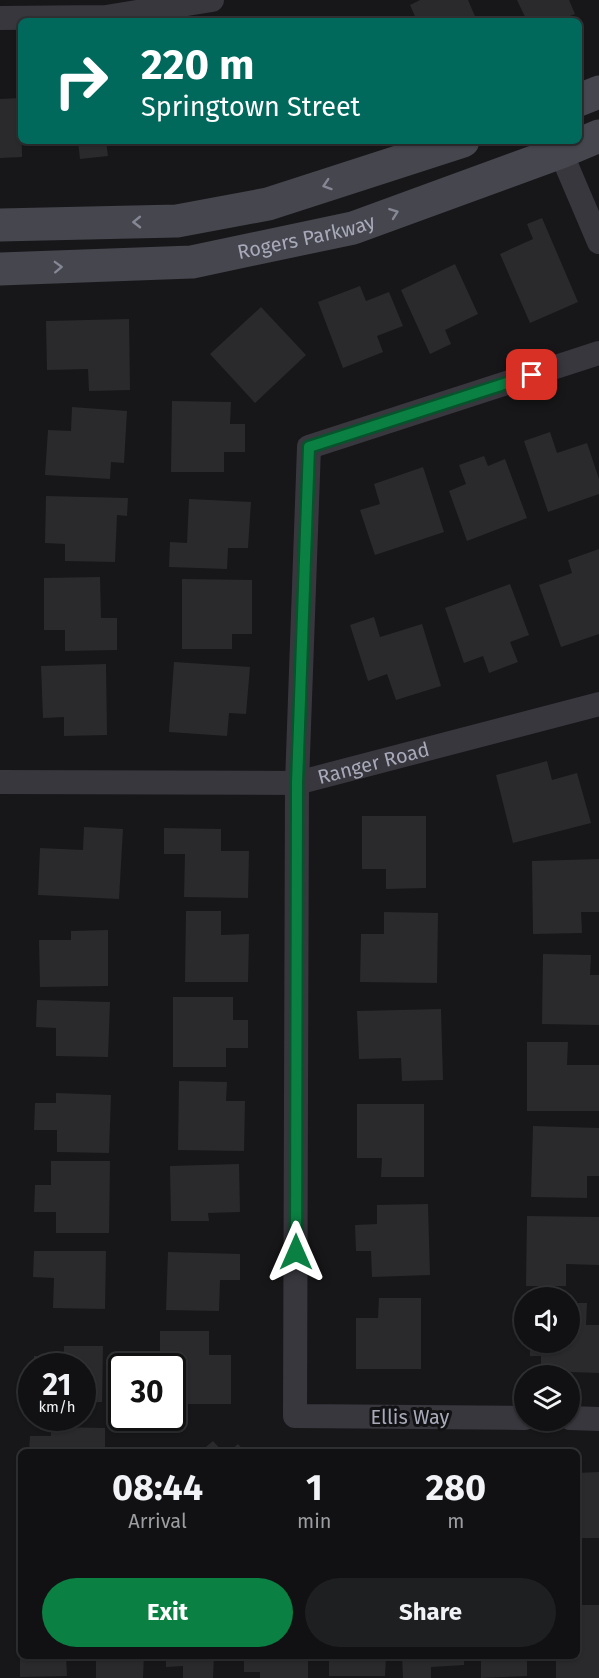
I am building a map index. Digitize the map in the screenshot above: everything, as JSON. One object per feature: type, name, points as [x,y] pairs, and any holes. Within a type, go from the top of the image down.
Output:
[{"type":"street","points":[[0,18],[106,17],[212,0]]},
{"type":"street","points":[[582,99],[599,92]]},
{"type":"street","name":"Rogers Parkway","points":[[582,140],[599,136]]},
{"type":"street","name":"Rogers Parkway","points":[[0,225],[177,221],[268,204],[454,144]]},
{"type":"street","points":[[559,146],[599,242]]},
{"type":"street","name":"Rogers Parkway","points":[[0,269],[192,262],[352,228],[559,146]]},
{"type":"street","points":[[297,783],[309,447],[599,353]]},
{"type":"street","name":"Ranger Road","points":[[0,782],[297,783],[599,704]]},
{"type":"street","name":"Ellis Way","points":[[297,783],[295,1416],[514,1418]]},
{"type":"street","points":[[580,1418],[599,1419]]},
{"type":"building","points":[[420,0],[468,0],[476,18],[416,18],[410,5]]},
{"type":"building","points":[[517,0],[569,0],[575,14],[565,18],[526,18]]},
{"type":"building","points":[[18,98],[18,144],[22,144],[22,157],[0,158],[0,99]]},
{"type":"building","points":[[78,144],[106,144],[108,156],[80,159]]},
{"type":"building","points":[[542,218],[578,302],[530,323],[500,254],[533,239],[527,224]]},
{"type":"building","points":[[455,264],[478,314],[445,330],[451,344],[430,354],[401,290]]},
{"type":"building","points":[[360,286],[366,301],[389,292],[403,326],[377,336],[383,352],[343,368],[318,302]]},
{"type":"building","points":[[261,307],[306,355],[255,403],[210,354]]},
{"type":"building","points":[[129,319],[130,390],[89,391],[88,369],[47,370],[46,321]]},
{"type":"building","points":[[172,401],[231,402],[230,424],[245,424],[245,452],[224,452],[224,472],[171,472]]},
{"type":"building","points":[[72,407],[127,411],[124,463],[111,462],[110,479],[45,475],[48,430],[71,431]]},
{"type":"building","points":[[550,432],[557,453],[587,443],[599,479],[599,494],[548,512],[524,441]]},
{"type":"building","points":[[484,456],[488,466],[505,459],[527,518],[467,541],[449,491],[466,484],[459,465]]},
{"type":"building","points":[[423,467],[444,532],[375,555],[360,510],[380,504],[374,484]]},
{"type":"building","points":[[46,496],[128,498],[127,516],[117,515],[115,562],[65,561],[65,544],[45,543]]},
{"type":"building","points":[[189,499],[251,502],[248,548],[228,548],[227,569],[169,567],[170,542],[187,543]]},
{"type":"building","points":[[599,549],[599,634],[561,647],[539,585],[572,573],[568,560]]},
{"type":"building","points":[[100,577],[101,618],[117,618],[117,650],[65,651],[65,630],[44,630],[44,578]]},
{"type":"building","points":[[182,579],[252,580],[252,634],[232,634],[232,649],[182,649]]},
{"type":"building","points":[[510,584],[529,635],[510,642],[518,662],[489,673],[483,656],[464,663],[445,608]]},
{"type":"building","points":[[374,617],[380,637],[422,624],[441,686],[396,700],[387,674],[368,681],[350,625]]},
{"type":"building","points":[[174,662],[250,667],[246,714],[229,713],[227,736],[169,732]]},
{"type":"building","points":[[106,664],[107,735],[64,736],[64,717],[43,718],[41,666]]},
{"type":"building","points":[[547,761],[552,780],[577,773],[591,823],[513,843],[496,775]]},
{"type":"building","points":[[362,816],[426,816],[426,888],[386,889],[386,869],[362,869]]},
{"type":"building","points":[[84,827],[123,829],[119,899],[38,895],[40,848],[83,850]]},
{"type":"building","points":[[164,828],[221,829],[221,851],[249,851],[248,898],[184,897],[185,854],[164,854]]},
{"type":"building","points":[[599,859],[599,912],[581,912],[582,933],[533,934],[532,861]]},
{"type":"building","points":[[186,911],[221,911],[221,935],[249,934],[248,982],[185,982]]},
{"type":"building","points":[[384,912],[438,913],[437,983],[360,982],[361,934],[384,934]]},
{"type":"building","points":[[108,930],[108,986],[40,987],[39,940],[71,940],[71,931]]},
{"type":"building","points":[[543,954],[591,955],[590,975],[599,975],[599,1025],[542,1024]]},
{"type":"building","points":[[173,997],[233,997],[233,1020],[248,1020],[248,1048],[226,1048],[226,1067],[173,1067]]},
{"type":"building","points":[[37,1000],[110,1002],[108,1057],[56,1056],[56,1028],[36,1027]]},
{"type":"building","points":[[441,1009],[443,1080],[402,1081],[401,1058],[359,1059],[357,1011]]},
{"type":"building","points":[[527,1042],[568,1042],[567,1065],[599,1065],[599,1111],[527,1111]]},
{"type":"building","points":[[179,1081],[227,1082],[226,1101],[245,1101],[244,1151],[178,1150]]},
{"type":"building","points":[[56,1093],[111,1095],[109,1153],[57,1152],[57,1130],[34,1130],[35,1103],[56,1103]]},
{"type":"building","points":[[357,1104],[424,1104],[424,1177],[381,1177],[382,1158],[357,1158]]},
{"type":"building","points":[[533,1126],[599,1128],[599,1176],[587,1176],[587,1198],[531,1197]]},
{"type":"building","points":[[51,1161],[110,1161],[109,1233],[56,1233],[56,1212],[34,1212],[35,1185],[51,1185]]},
{"type":"building","points":[[239,1164],[240,1212],[208,1213],[209,1221],[171,1221],[170,1166]]},
{"type":"building","points":[[428,1204],[430,1275],[372,1277],[371,1251],[356,1251],[355,1225],[377,1224],[377,1205]]},
{"type":"building","points":[[527,1216],[599,1217],[599,1265],[566,1264],[566,1286],[526,1286]]},
{"type":"building","points":[[34,1251],[106,1251],[105,1309],[53,1308],[54,1278],[33,1277]]},
{"type":"building","points":[[168,1252],[240,1254],[240,1280],[220,1280],[219,1311],[166,1310]]},
{"type":"building","points":[[379,1298],[421,1298],[421,1369],[356,1369],[356,1318],[378,1318]]},
{"type":"building","points":[[580,1303],[587,1303],[586,1325],[599,1325],[599,1373],[580,1372],[580,1365],[541,1365],[541,1356],[530,1356],[530,1353],[580,1353]]},
{"type":"building","points":[[160,1331],[209,1331],[209,1355],[231,1355],[231,1404],[186,1404],[186,1353],[160,1353]]},
{"type":"building","points":[[64,1346],[103,1346],[102,1402],[96,1402],[96,1353],[64,1353]]},
{"type":"building","points":[[96,1428],[105,1428],[105,1449],[29,1449],[30,1436],[51,1436],[51,1431],[96,1431]]},
{"type":"building","points":[[213,1441],[220,1449],[204,1449]]},
{"type":"building","points":[[238,1444],[242,1449],[232,1449]]},
{"type":"building","points":[[599,1472],[599,1538],[580,1538],[580,1473]]},
{"type":"building","points":[[580,1605],[599,1605],[599,1678],[556,1678],[556,1659],[580,1659]]},
{"type":"building","points":[[20,1659],[66,1659],[67,1676],[20,1677]]},
{"type":"building","points":[[96,1659],[144,1659],[143,1678],[96,1678]]},
{"type":"building","points":[[166,1659],[214,1659],[213,1678],[183,1678],[183,1666],[166,1667]]},
{"type":"building","points":[[244,1659],[308,1659],[308,1678],[260,1678],[260,1672],[244,1672]]},
{"type":"building","points":[[329,1659],[386,1659],[385,1676],[329,1676]]},
{"type":"building","points":[[402,1659],[464,1659],[464,1665],[431,1667],[431,1678],[403,1678]]},
{"type":"building","points":[[481,1659],[527,1659],[527,1676],[481,1678]]},
{"type":"route","points":[[296,1252],[297,783],[309,447],[532,375]]}]
